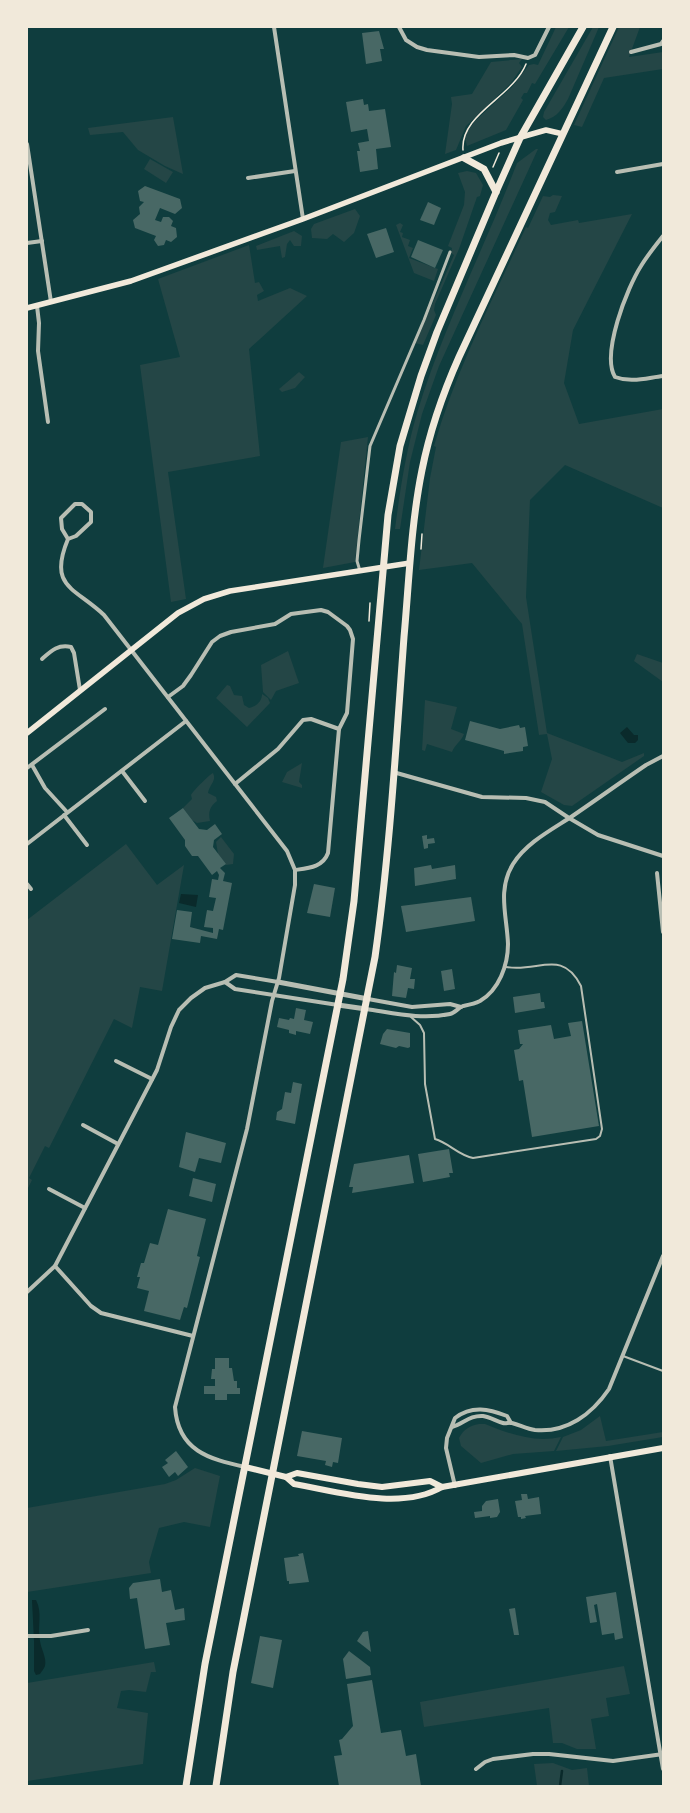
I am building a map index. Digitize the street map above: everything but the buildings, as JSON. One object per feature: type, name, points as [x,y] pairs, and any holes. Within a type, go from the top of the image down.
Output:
[{"type":"highway","points":[[186,1786],[202,1678],[340,993],[354,901],[383,568],[395,469],[409,411],[437,332],[496,192],[520,138],[582,27]]},
{"type":"highway","points":[[216,1786],[234,1672],[368,999],[378,936],[410,563],[422,470],[434,421],[445,387],[613,27]]},
{"type":"highway","points":[[464,158],[484,169],[489,175],[496,192]]},
{"type":"main road","points":[[27,308],[131,281],[520,138],[546,130],[563,134]]},
{"type":"main road","points":[[27,732],[178,613],[196,603],[217,595],[410,563]]},
{"type":"main road","points":[[245,1467],[273,1472],[286,1477],[294,1484],[378,1498],[397,1498],[431,1494],[442,1487],[455,1486],[610,1456],[663,1448]]},
{"type":"main road","points":[[286,1477],[297,1473],[382,1487],[430,1481],[442,1487]]},
{"type":"street","points":[[274,27],[303,218]]},
{"type":"street","points":[[399,27],[406,40],[427,50],[479,57],[514,55],[528,58],[535,55],[549,27]]},
{"type":"street","points":[[631,52],[661,44],[663,41]]},
{"type":"street","points":[[27,144],[51,302]]},
{"type":"street","points":[[617,172],[663,164]]},
{"type":"street","points":[[248,178],[295,171]]},
{"type":"street","points":[[663,236],[640,267],[624,300],[615,329],[610,363],[615,377],[623,380],[632,381],[663,376]]},
{"type":"street","points":[[27,243],[42,240]]},
{"type":"street","points":[[360,571],[357,561],[370,446],[424,320],[450,252]]},
{"type":"street","points":[[37,306],[39,323],[38,351],[48,422]]},
{"type":"street","points":[[68,539],[62,529],[61,518],[75,504],[82,504],[91,512],[91,522],[76,536],[68,539],[60,561],[66,583],[74,592],[104,615],[287,851],[296,870],[295,885],[278,982],[274,995],[247,1129],[175,1402],[175,1418],[178,1425],[184,1436],[198,1452],[211,1459],[245,1467]]},
{"type":"street","points":[[168,697],[183,686],[212,642],[220,636],[231,632],[280,623],[295,613],[321,610],[328,612],[350,630],[352,639],[348,713],[339,728],[328,853],[325,861],[319,865],[296,870]]},
{"type":"street","points":[[42,659],[58,647],[64,645],[71,647],[74,654],[80,690]]},
{"type":"street","points":[[27,768],[105,709]]},
{"type":"street","points":[[234,784],[278,749],[303,720],[311,719],[339,728]]},
{"type":"street","points":[[27,844],[186,721]]},
{"type":"street","points":[[225,982],[235,988],[410,1016],[452,1014],[461,1007],[474,1004],[487,996],[499,979],[505,966],[508,942],[503,897],[507,876],[514,863],[528,847],[646,765],[663,756]]},
{"type":"street","points":[[32,765],[44,788],[66,814],[87,845]]},
{"type":"street","points":[[122,771],[144,801]]},
{"type":"street","points":[[393,772],[482,797],[535,799],[545,802],[598,835],[663,856]]},
{"type":"street","points":[[656,873],[663,932]]},
{"type":"street","points":[[27,884],[30,889]]},
{"type":"street","points":[[27,1285],[29,1291],[55,1266],[162,1059],[171,1027],[179,1010],[191,998],[205,988],[225,982],[236,975],[412,1007],[450,1004],[461,1007]]},
{"type":"street","points":[[116,1061],[152,1079]]},
{"type":"street","points":[[83,1125],[118,1144]]},
{"type":"street","points":[[49,1189],[85,1208]]},
{"type":"street","points":[[455,1486],[446,1448],[453,1420],[458,1415],[479,1408],[492,1410],[507,1416],[511,1422],[526,1428],[542,1430],[567,1426],[577,1421],[587,1414],[601,1400],[608,1389],[663,1256]]},
{"type":"street","points":[[55,1266],[91,1306],[101,1313],[193,1336]]},
{"type":"street","points":[[452,1427],[459,1425],[472,1417],[483,1416],[504,1424],[511,1422]]},
{"type":"street","points":[[610,1456],[662,1754],[663,1770]]},
{"type":"street","points":[[27,1636],[45,1636],[88,1630]]},
{"type":"street","points":[[476,1768],[493,1759],[533,1754],[549,1754],[613,1761],[662,1754]]},
{"type":"lane","points":[[410,1016],[420,1025],[424,1033],[425,1084],[435,1139],[443,1142],[462,1156],[473,1158],[596,1139],[600,1136],[602,1129],[581,986],[572,972],[561,964],[518,969],[505,966]]},
{"type":"lane","points":[[622,1355],[663,1371]]},
{"type":"path","points":[[464,158],[462,145],[466,131],[475,119],[514,83],[524,68],[528,58]]},
{"type":"path","points":[[493,167],[500,153]]},
{"type":"path","points":[[421,550],[422,534]]},
{"type":"path","points":[[369,621],[370,603]]},
{"type":"shaded area","points":[[556,27],[569,27],[535,84],[532,83],[527,93],[524,93],[521,98],[523,100],[506,130],[467,146],[465,138],[467,132],[475,121],[512,87],[529,65],[538,65]]},
{"type":"shaded area","points":[[593,27],[599,27],[568,99],[562,109],[550,119],[546,120],[543,117],[544,112]]},
{"type":"shaded area","points":[[619,27],[640,27],[629,57],[663,52],[663,69],[604,78],[582,127],[574,125]]},
{"type":"shaded area","points":[[522,59],[519,63],[522,67],[511,83],[466,126],[456,150],[445,154],[452,104],[451,97],[472,94],[491,62]]},
{"type":"shaded area","points":[[173,117],[183,174],[165,166],[138,150],[123,132],[90,135],[88,128]]},
{"type":"shaded area","points":[[538,149],[439,366],[422,414],[410,462],[400,529],[395,529],[404,471],[413,427],[427,381],[517,163]]},
{"type":"shaded area","points":[[150,159],[173,172],[166,183],[144,169]]},
{"type":"shaded area","points":[[467,171],[476,173],[483,185],[480,196],[477,197],[459,249],[435,304],[434,310],[436,315],[423,345],[415,343],[454,255],[451,253],[452,248],[448,246],[464,205],[465,192],[458,173]]},
{"type":"shaded area","points":[[553,195],[562,196],[555,212],[550,213],[548,220],[551,225],[578,220],[579,223],[632,214],[573,330],[564,383],[579,424],[663,409],[663,508],[565,465],[530,500],[526,597],[547,733],[622,762],[644,753],[644,756],[572,806],[564,805],[541,792],[552,759],[547,734],[539,735],[522,624],[472,563],[419,570],[430,478],[436,447],[434,446],[453,390],[476,335],[526,227],[528,228],[543,196],[550,197]]},
{"type":"shaded area","points":[[355,209],[360,216],[354,233],[344,242],[333,234],[327,239],[312,238],[311,229],[314,224]]},
{"type":"shaded area","points":[[400,223],[403,225],[400,232],[403,233],[402,237],[410,240],[408,246],[413,248],[409,258],[438,269],[434,281],[414,273],[396,225]]},
{"type":"shaded area","points":[[294,231],[302,236],[301,246],[294,246],[290,240],[287,244],[285,257],[282,258],[280,246],[257,250],[256,246]]},
{"type":"shaded area","points":[[249,245],[255,283],[259,282],[264,291],[257,295],[258,301],[290,288],[307,296],[249,349],[260,456],[168,472],[186,599],[171,602],[140,365],[180,357],[158,279]]},
{"type":"shaded area","points":[[299,372],[305,377],[295,388],[282,392],[279,389]]},
{"type":"shaded area","points":[[368,437],[355,562],[323,568],[341,442]]},
{"type":"shaded area","points":[[288,651],[299,683],[276,691],[271,700],[263,692],[261,665]]},
{"type":"shaded area","points":[[637,654],[663,663],[663,682],[634,661]]},
{"type":"shaded area","points":[[227,685],[230,686],[234,695],[242,696],[244,705],[249,708],[258,703],[262,694],[268,698],[270,703],[247,727],[216,698]]},
{"type":"shaded area","points":[[425,700],[457,707],[451,729],[464,734],[452,752],[427,744],[425,751],[422,750]]},
{"type":"shaded area","points":[[627,727],[634,735],[638,735],[638,740],[635,743],[628,743],[620,733]]},
{"type":"shaded area","points":[[302,763],[299,782],[302,785],[302,788],[282,782],[287,772]]},
{"type":"shaded area","points":[[213,773],[214,778],[208,793],[216,797],[217,801],[210,810],[210,821],[197,823],[192,820],[183,808],[192,799],[191,795],[195,790]]},
{"type":"shaded area","points":[[221,837],[234,854],[233,864],[226,865],[218,854],[216,842]]},
{"type":"shaded area","points":[[126,844],[157,885],[184,865],[162,991],[140,987],[132,1028],[114,1019],[49,1148],[45,1146],[29,1178],[32,1180],[27,1190],[27,920]]},
{"type":"shaded area","points":[[181,894],[198,895],[196,907],[179,903]]},
{"type":"shaded area","points":[[600,1416],[606,1441],[663,1432],[663,1437],[608,1446],[556,1451],[563,1437],[581,1430]]},
{"type":"shaded area","points":[[479,1424],[485,1424],[513,1434],[532,1438],[551,1439],[561,1437],[554,1451],[513,1454],[481,1463],[461,1446],[459,1438],[467,1428]]},
{"type":"shaded area","points":[[195,1468],[220,1476],[210,1527],[184,1522],[159,1528],[149,1562],[151,1573],[27,1592],[27,1508],[165,1484],[176,1480]]},
{"type":"shaded area","points":[[32,1600],[36,1600],[38,1605],[40,1615],[39,1636],[45,1657],[45,1667],[40,1674],[36,1675],[34,1671]]},
{"type":"shaded area","points":[[154,1662],[156,1672],[151,1672],[146,1692],[129,1690],[121,1691],[117,1708],[148,1713],[143,1764],[27,1781],[27,1683]]},
{"type":"shaded area","points":[[624,1666],[630,1694],[606,1698],[609,1716],[591,1719],[596,1749],[577,1749],[562,1743],[553,1743],[549,1708],[424,1727],[420,1702]]},
{"type":"shaded area","points":[[553,1763],[572,1770],[587,1768],[589,1786],[537,1786],[534,1764]]},
{"type":"waterway","points":[[560,1786],[562,1771]]}]
